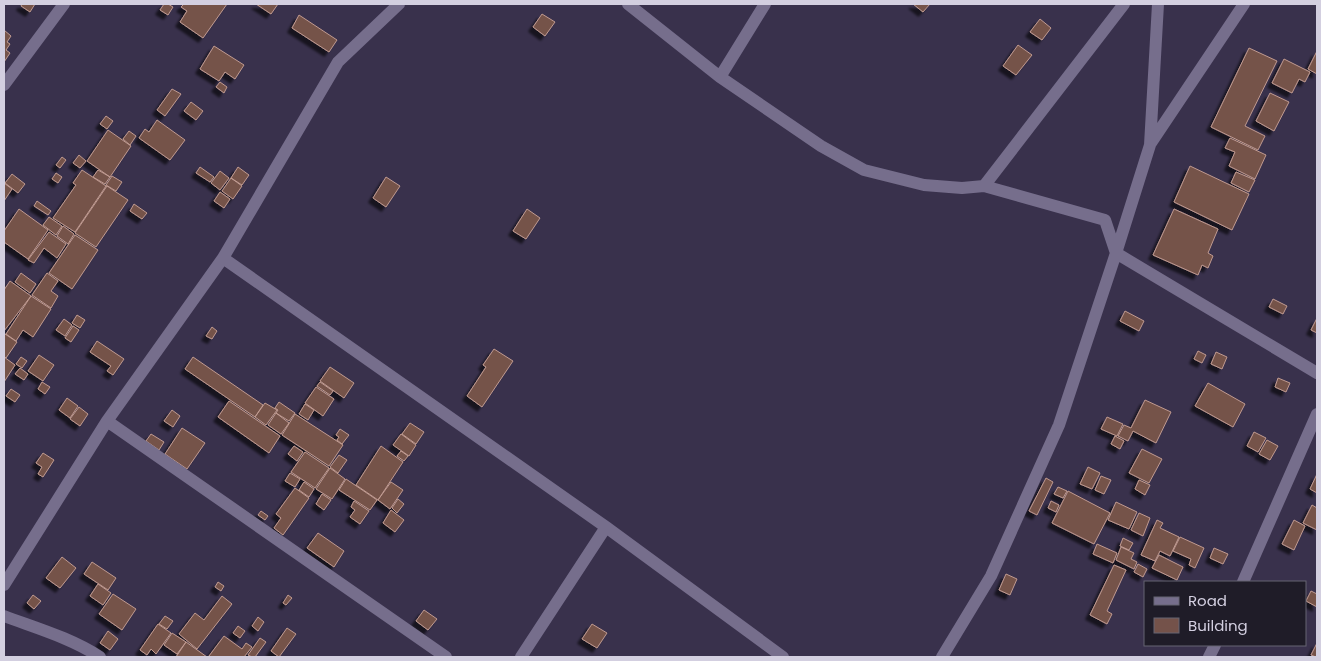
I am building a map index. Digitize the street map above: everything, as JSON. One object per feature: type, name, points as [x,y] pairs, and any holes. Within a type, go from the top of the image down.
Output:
[{"type":"street","points":[[4,85],[64,4]]},
{"type":"street","points":[[4,585],[107,422],[223,258],[338,62],[399,4]]},
{"type":"street","points":[[628,4],[720,77],[821,146],[864,170],[924,186],[962,188],[984,186],[1104,220],[1116,253],[1317,373]]},
{"type":"street","points":[[720,77],[765,4]]},
{"type":"street","points":[[984,186],[1124,4]]},
{"type":"street","points":[[942,657],[991,576],[1059,425],[1116,253],[1150,145],[1158,4]]},
{"type":"street","points":[[1150,145],[1244,4]]},
{"type":"street","points":[[223,258],[606,527],[783,657]]},
{"type":"street","points":[[1243,581],[1317,414]]},
{"type":"street","points":[[107,422],[446,657]]},
{"type":"street","points":[[521,657],[606,527]]},
{"type":"street","points":[[4,616],[54,634],[100,657]]},
{"type":"building","points":[[22,4],[35,4],[30,12],[21,6]]},
{"type":"building","points":[[164,4],[173,7],[168,15],[160,10]]},
{"type":"building","points":[[184,4],[227,4],[203,38],[180,22],[187,11],[181,7]]},
{"type":"building","points":[[256,4],[278,4],[271,14]]},
{"type":"building","points":[[913,4],[930,4],[923,12]]},
{"type":"building","points":[[542,14],[555,22],[545,36],[533,27]]},
{"type":"building","points":[[299,15],[337,40],[329,52],[292,28]]},
{"type":"building","points":[[1040,19],[1051,28],[1042,40],[1030,32]]},
{"type":"building","points":[[4,30],[11,36],[7,42],[10,44],[6,50],[10,53],[4,62]]},
{"type":"building","points":[[1018,45],[1032,55],[1016,75],[1003,66]]},
{"type":"building","points":[[214,46],[244,65],[235,79],[225,72],[219,81],[200,69]]},
{"type":"building","points":[[1249,48],[1277,61],[1245,126],[1265,136],[1258,150],[1211,127]]},
{"type":"building","points":[[1317,51],[1317,74],[1308,69]]},
{"type":"building","points":[[1284,59],[1310,72],[1305,82],[1299,79],[1292,93],[1272,83]]},
{"type":"building","points":[[220,82],[227,87],[224,93],[216,87]]},
{"type":"building","points":[[172,89],[181,94],[165,116],[157,110]]},
{"type":"building","points":[[1270,93],[1289,102],[1274,131],[1256,121]]},
{"type":"building","points":[[191,102],[203,111],[196,120],[184,111]]},
{"type":"building","points":[[106,116],[113,121],[107,129],[100,124]]},
{"type":"building","points":[[157,120],[185,140],[170,160],[139,138],[145,129],[149,132]]},
{"type":"building","points":[[108,130],[131,146],[110,177],[87,161]]},
{"type":"building","points":[[129,131],[136,136],[130,145],[123,139]]},
{"type":"building","points":[[1230,138],[1266,155],[1255,179],[1229,166],[1235,152],[1225,148]]},
{"type":"building","points":[[79,155],[86,161],[80,168],[73,163]]},
{"type":"building","points":[[62,157],[66,160],[60,168],[56,165]]},
{"type":"building","points":[[1190,166],[1249,194],[1232,230],[1174,202]]},
{"type":"building","points":[[200,167],[214,177],[210,182],[196,173]]},
{"type":"building","points":[[238,167],[249,175],[242,185],[231,178]]},
{"type":"building","points":[[82,170],[106,186],[75,232],[53,218],[76,185],[73,183]]},
{"type":"building","points":[[98,170],[110,177],[105,184],[93,177]]},
{"type":"building","points":[[220,171],[229,178],[220,190],[211,183]]},
{"type":"building","points":[[1236,172],[1255,180],[1249,192],[1231,183]]},
{"type":"building","points":[[56,173],[62,177],[58,183],[52,179]]},
{"type":"building","points":[[12,174],[25,184],[18,193],[5,183]]},
{"type":"building","points":[[112,176],[122,182],[116,191],[106,185]]},
{"type":"building","points":[[386,177],[400,186],[386,207],[373,198]]},
{"type":"building","points":[[231,178],[242,186],[233,199],[222,191]]},
{"type":"building","points":[[4,183],[12,189],[4,201]]},
{"type":"building","points":[[107,186],[128,200],[96,247],[75,233]]},
{"type":"building","points":[[220,192],[230,199],[224,208],[214,201]]},
{"type":"building","points":[[37,201],[51,211],[48,215],[34,206]]},
{"type":"building","points":[[134,204],[147,213],[142,219],[130,211]]},
{"type":"building","points":[[19,209],[48,230],[28,259],[4,242],[4,231]]},
{"type":"building","points":[[527,209],[540,218],[526,239],[513,231]]},
{"type":"building","points":[[1174,209],[1218,229],[1208,253],[1213,256],[1208,268],[1202,265],[1198,275],[1153,255]]},
{"type":"building","points":[[49,217],[62,226],[56,235],[43,225]]},
{"type":"building","points":[[63,226],[74,234],[68,244],[57,236]]},
{"type":"building","points":[[49,232],[66,244],[57,258],[44,248],[34,263],[28,260]]},
{"type":"building","points":[[75,235],[98,250],[72,289],[49,273]]},
{"type":"building","points":[[21,273],[36,284],[30,293],[15,282]]},
{"type":"building","points":[[47,273],[58,281],[51,291],[58,296],[51,308],[32,295]]},
{"type":"building","points":[[10,281],[31,296],[4,331],[4,290]]},
{"type":"building","points":[[31,296],[51,309],[33,337],[23,330],[16,341],[6,334]]},
{"type":"building","points":[[1273,299],[1287,306],[1283,314],[1269,307]]},
{"type":"building","points":[[1125,311],[1144,321],[1139,331],[1120,321]]},
{"type":"building","points":[[77,315],[85,320],[80,328],[72,323]]},
{"type":"building","points":[[1317,318],[1317,333],[1311,330]]},
{"type":"building","points":[[64,319],[72,325],[65,336],[56,330]]},
{"type":"building","points":[[73,326],[79,330],[71,342],[65,338]]},
{"type":"building","points":[[212,327],[217,331],[212,339],[206,336]]},
{"type":"building","points":[[5,334],[17,342],[6,358],[4,356]]},
{"type":"building","points":[[97,341],[124,359],[113,375],[107,371],[111,366],[90,352]]},
{"type":"building","points":[[494,349],[513,361],[482,407],[467,396],[486,367],[483,365]]},
{"type":"building","points":[[1198,351],[1206,355],[1202,363],[1194,359]]},
{"type":"building","points":[[1216,352],[1227,357],[1222,369],[1211,364]]},
{"type":"building","points":[[39,355],[54,365],[43,381],[28,371]]},
{"type":"building","points":[[4,357],[15,365],[4,382]]},
{"type":"building","points":[[21,357],[27,361],[22,368],[16,364]]},
{"type":"building","points":[[193,357],[263,405],[255,417],[185,369]]},
{"type":"building","points":[[330,367],[354,383],[344,398],[320,381]]},
{"type":"building","points":[[20,368],[28,374],[24,380],[15,374]]},
{"type":"building","points":[[1278,378],[1290,383],[1286,392],[1275,387]]},
{"type":"building","points":[[42,382],[50,387],[45,394],[38,389]]},
{"type":"building","points":[[320,382],[333,391],[330,395],[317,386]]},
{"type":"building","points":[[1208,383],[1245,404],[1233,427],[1195,406]]},
{"type":"building","points":[[316,387],[334,399],[323,416],[305,403]]},
{"type":"building","points":[[11,389],[20,395],[15,402],[6,396]]},
{"type":"building","points":[[67,398],[78,406],[70,418],[59,410]]},
{"type":"building","points":[[1145,400],[1171,412],[1156,443],[1133,431],[1128,441],[1118,436],[1124,425],[1131,428]]},
{"type":"building","points":[[229,401],[280,436],[269,453],[218,417]]},
{"type":"building","points":[[279,402],[295,413],[289,421],[276,413],[278,410],[275,408]]},
{"type":"building","points":[[265,403],[277,410],[266,425],[255,417]]},
{"type":"building","points":[[305,404],[314,410],[308,420],[299,414]]},
{"type":"building","points":[[79,407],[88,414],[80,426],[70,419]]},
{"type":"building","points":[[172,410],[180,416],[173,427],[164,421]]},
{"type":"building","points":[[276,413],[289,423],[281,434],[268,425]]},
{"type":"building","points":[[295,414],[343,445],[329,466],[282,435]]},
{"type":"building","points":[[1107,417],[1123,424],[1117,436],[1101,429]]},
{"type":"building","points":[[410,423],[424,432],[416,444],[402,434]]},
{"type":"building","points":[[182,428],[205,443],[187,469],[165,454]]},
{"type":"building","points":[[340,429],[349,435],[342,444],[337,440],[339,437],[336,435]]},
{"type":"building","points":[[1254,432],[1266,438],[1258,452],[1247,446]]},
{"type":"building","points":[[151,434],[164,442],[159,450],[146,441]]},
{"type":"building","points":[[401,434],[416,445],[409,456],[393,445]]},
{"type":"building","points":[[1115,436],[1124,441],[1120,449],[1111,444]]},
{"type":"building","points":[[1267,440],[1278,446],[1270,460],[1259,454]]},
{"type":"building","points":[[294,446],[303,452],[297,461],[288,454]]},
{"type":"building","points":[[381,446],[403,462],[378,500],[356,485]]},
{"type":"building","points":[[1142,449],[1162,459],[1149,483],[1129,473]]},
{"type":"building","points":[[401,451],[408,456],[404,461],[397,456]]},
{"type":"building","points":[[305,452],[329,468],[315,488],[291,472]]},
{"type":"building","points":[[43,453],[54,460],[43,477],[38,474],[42,467],[36,463]]},
{"type":"building","points":[[339,455],[347,460],[338,473],[330,467]]},
{"type":"building","points":[[1088,467],[1100,473],[1092,489],[1080,484]]},
{"type":"building","points":[[330,468],[345,479],[332,499],[316,489]]},
{"type":"building","points":[[290,473],[300,479],[295,487],[285,481]]},
{"type":"building","points":[[1317,474],[1317,493],[1310,489]]},
{"type":"building","points":[[1101,476],[1111,480],[1104,494],[1095,490]]},
{"type":"building","points":[[1046,478],[1053,482],[1037,515],[1029,511]]},
{"type":"building","points":[[346,479],[377,500],[370,510],[339,490]]},
{"type":"building","points":[[1139,480],[1150,485],[1145,495],[1135,489]]},
{"type":"building","points":[[304,482],[314,489],[309,497],[299,490]]},
{"type":"building","points":[[391,482],[403,490],[390,509],[378,500]]},
{"type":"building","points":[[1058,487],[1067,491],[1063,498],[1054,494]]},
{"type":"building","points":[[295,488],[309,498],[283,535],[274,528],[281,518],[276,514]]},
{"type":"building","points":[[1068,491],[1110,513],[1094,544],[1052,523]]},
{"type":"building","points":[[322,494],[331,500],[324,510],[316,504]]},
{"type":"building","points":[[398,499],[404,504],[397,513],[392,508]]},
{"type":"building","points":[[354,501],[369,511],[360,524],[350,517],[355,510],[351,507]]},
{"type":"building","points":[[1051,501],[1059,505],[1056,512],[1048,508]]},
{"type":"building","points":[[1116,502],[1137,512],[1129,529],[1108,520]]},
{"type":"building","points":[[1312,505],[1317,508],[1317,530],[1303,523]]},
{"type":"building","points":[[391,510],[404,520],[395,532],[383,523]]},
{"type":"building","points":[[261,511],[268,516],[265,520],[258,515]]},
{"type":"building","points":[[1139,513],[1150,518],[1143,536],[1131,530]]},
{"type":"building","points":[[1157,520],[1163,523],[1160,528],[1179,537],[1170,556],[1160,551],[1155,561],[1141,555]]},
{"type":"building","points":[[1294,520],[1305,526],[1294,550],[1282,544]]},
{"type":"building","points":[[318,533],[344,551],[334,567],[307,548]]},
{"type":"building","points":[[1180,537],[1204,548],[1195,568],[1189,565],[1191,559],[1173,551]]},
{"type":"building","points":[[1123,538],[1133,543],[1129,550],[1120,546]]},
{"type":"building","points":[[1097,544],[1117,553],[1113,563],[1093,554]]},
{"type":"building","points":[[1121,547],[1134,553],[1131,559],[1137,562],[1134,569],[1116,560]]},
{"type":"building","points":[[1214,548],[1228,554],[1223,564],[1210,558]]},
{"type":"building","points":[[1159,555],[1183,567],[1177,580],[1152,568]]},
{"type":"building","points":[[62,557],[76,568],[60,588],[46,578]]},
{"type":"building","points":[[92,562],[116,578],[108,590],[84,574]]},
{"type":"building","points":[[1138,564],[1147,569],[1143,577],[1134,572]]},
{"type":"building","points":[[1114,565],[1126,570],[1107,611],[1112,614],[1107,624],[1090,615]]},
{"type":"building","points":[[1006,574],[1017,579],[1010,595],[999,590]]},
{"type":"building","points":[[218,582],[224,586],[221,591],[215,587]]},
{"type":"building","points":[[98,584],[111,593],[103,605],[90,596]]},
{"type":"building","points":[[1311,591],[1317,594],[1317,607],[1306,601]]},
{"type":"building","points":[[113,594],[136,609],[122,630],[99,614]]},
{"type":"building","points":[[33,595],[41,601],[34,609],[27,603]]},
{"type":"building","points":[[288,595],[292,598],[286,605],[283,603]]},
{"type":"building","points":[[222,596],[232,604],[197,649],[179,634],[195,613],[204,620]]},
{"type":"building","points":[[424,610],[437,619],[428,630],[416,621]]},
{"type":"building","points":[[165,616],[173,621],[167,629],[159,624]]},
{"type":"building","points":[[258,617],[264,622],[258,631],[252,626]]},
{"type":"building","points":[[158,624],[171,633],[156,654],[151,649],[147,655],[140,650]]},
{"type":"building","points":[[592,624],[607,633],[597,648],[582,639]]},
{"type":"building","points":[[238,626],[245,631],[240,638],[233,633]]},
{"type":"building","points":[[287,628],[296,634],[279,657],[271,651]]},
{"type":"building","points":[[108,631],[118,639],[110,650],[100,643]]},
{"type":"building","points":[[172,633],[186,642],[177,654],[164,645]]},
{"type":"building","points":[[224,636],[242,649],[246,643],[252,647],[244,657],[209,656]]},
{"type":"building","points":[[260,638],[266,642],[255,657],[248,655]]},
{"type":"building","points":[[186,642],[207,657],[176,657]]},
{"type":"building","points":[[1317,643],[1317,657],[1316,657],[1311,655]]}]
